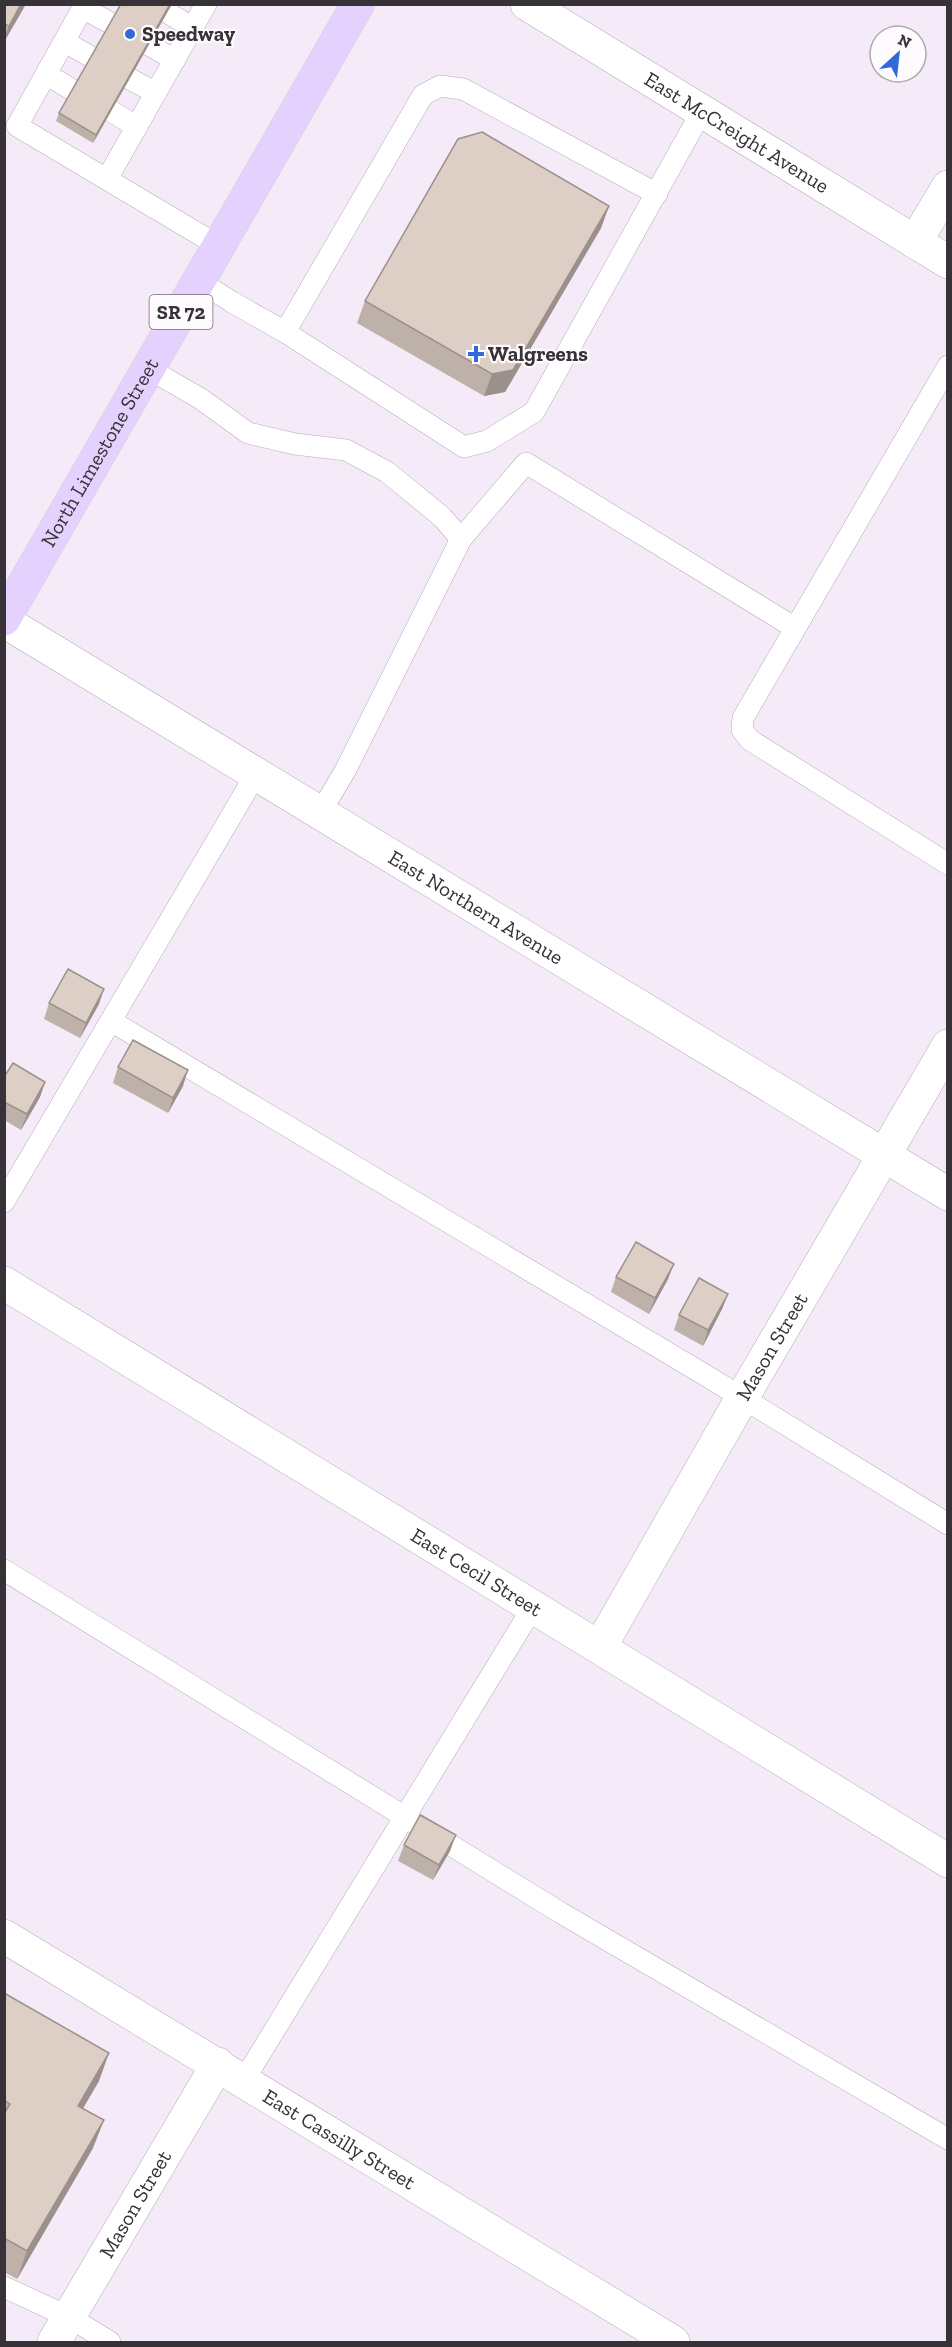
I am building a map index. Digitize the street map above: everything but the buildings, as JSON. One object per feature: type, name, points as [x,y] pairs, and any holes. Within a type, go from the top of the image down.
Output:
[{"type":"main road","name":"North Limestone Street","points":[[4,620],[358,4]]},
{"type":"street","name":"East McCreight Avenue","points":[[527,4],[948,261]]},
{"type":"street","points":[[915,242],[948,187]]},
{"type":"street","name":"East Northern Avenue","points":[[4,620],[948,1194]]},
{"type":"street","name":"Mason Street","points":[[600,1647],[742,1398],[948,1046]]},
{"type":"street","name":"East Cecil Street","points":[[4,1283],[948,1861]]},
{"type":"street","name":"East Cassilly Street","points":[[4,1936],[674,2343]]},
{"type":"street","name":"Mason Street","points":[[61,2330],[231,2072]]},
{"type":"lane","points":[[107,179],[206,4]]},
{"type":"lane","points":[[112,24],[84,6],[17,126],[219,246]]},
{"type":"lane","points":[[168,13],[193,28]]},
{"type":"lane","points":[[65,42],[93,58]]},
{"type":"lane","points":[[149,45],[175,60]]},
{"type":"lane","points":[[46,74],[74,91]]},
{"type":"lane","points":[[130,79],[156,93]]},
{"type":"lane","points":[[285,332],[423,95],[440,86],[463,89],[657,194]]},
{"type":"lane","points":[[111,111],[137,127]]},
{"type":"lane","points":[[199,281],[232,303],[285,332],[465,447],[487,441],[534,411],[702,111]]},
{"type":"lane","points":[[948,366],[743,718],[742,730],[750,740],[948,864]]},
{"type":"lane","points":[[149,369],[201,399],[248,433],[295,444],[346,450],[387,472],[442,517],[462,539]]},
{"type":"lane","points":[[320,813],[345,771],[462,539],[526,463],[795,628]]},
{"type":"lane","points":[[4,1202],[256,774]]},
{"type":"lane","points":[[111,1021],[742,1398],[948,1524]]},
{"type":"lane","points":[[4,1570],[561,1912],[948,2139]]},
{"type":"lane","points":[[231,2072],[406,1817],[533,1607]]},
{"type":"lane","points":[[4,2287],[61,2330],[110,2343]]},
{"type":"place","name":"Speedway","points":[[130,34]]},
{"type":"place","name":"Walgreens","points":[[476,354]]}]
